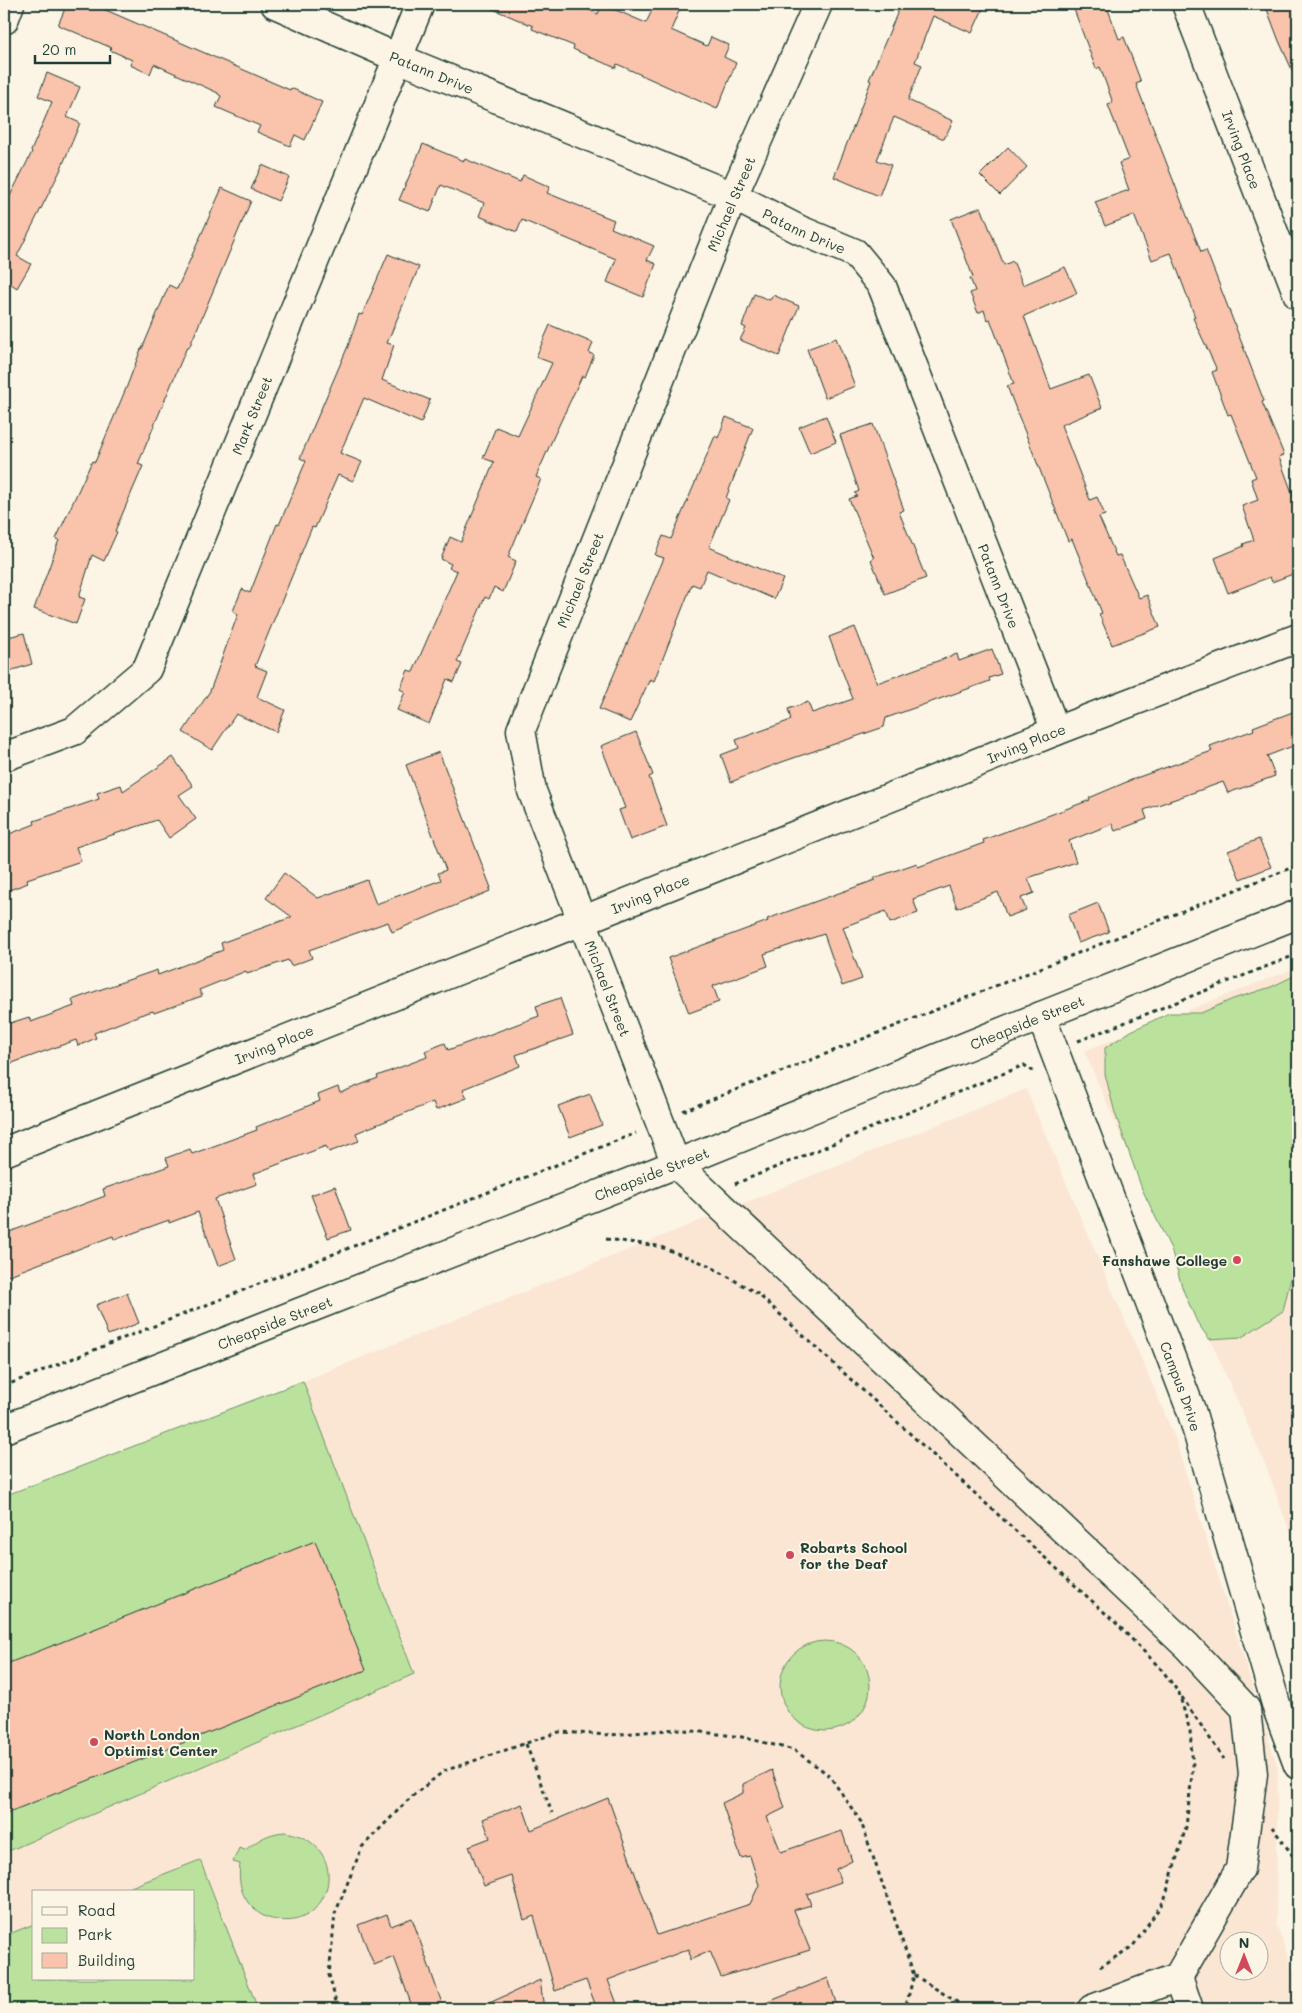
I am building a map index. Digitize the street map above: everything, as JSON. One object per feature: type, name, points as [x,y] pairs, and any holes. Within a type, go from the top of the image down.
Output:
[{"type":"street","points":[[4,20],[10,4]]},
{"type":"street","name":"Patann Drive","points":[[275,4],[398,58],[733,196],[800,230],[856,253],[882,286],[1056,731]]},
{"type":"street","name":"Mark Street","points":[[4,757],[74,731],[146,669],[420,4]]},
{"type":"street","name":"Michael Street","points":[[676,1164],[532,791],[521,730],[733,196],[818,4]]},
{"type":"street","name":"Irving Place","points":[[1186,4],[1298,295]]},
{"type":"street","name":"Irving Place","points":[[4,1152],[1056,731],[1298,638]]},
{"type":"street","name":"Cheapside Street","points":[[4,1430],[676,1164],[1298,914]]},
{"type":"street","name":"Campus Drive","points":[[1041,1016],[1191,1410],[1278,1712],[1298,1765]]},
{"type":"street","points":[[676,1164],[1187,1646],[1246,1708],[1253,1774],[1240,1869],[1178,1977],[1092,2009]]},
{"type":"street","points":[[1178,1977],[1189,2009]]},
{"type":"path","points":[[683,1112],[1298,865]]},
{"type":"path","points":[[1074,1043],[1298,954]]},
{"type":"path","points":[[735,1184],[1018,1068]]},
{"type":"path","points":[[4,1386],[641,1131]]},
{"type":"path","points":[[606,1240],[658,1246],[708,1265],[758,1294],[1116,1623],[1162,1670],[1180,1693],[1250,1796]]},
{"type":"path","points":[[1100,1968],[1133,1946],[1164,1901],[1186,1826],[1193,1766],[1190,1732],[1180,1693]]},
{"type":"path","points":[[338,2009],[329,1975],[335,1914],[362,1847],[411,1797],[444,1771],[559,1732],[611,1735],[677,1728],[742,1737],[794,1750],[829,1775],[861,1822],[914,1975],[905,2009]]},
{"type":"path","points":[[526,1744],[552,1813]]},
{"type":"path","points":[[914,1975],[968,2009]]},
{"type":"shaded area","name":"Fanshawe College","points":[[1298,967],[1298,1555],[1267,1469],[1084,1051]]},
{"type":"shaded area","name":"Robarts School for the Deaf","points":[[1026,1089],[1174,1435],[1278,1768],[1276,1924],[1298,1983],[1298,2009],[4,2009],[4,1853],[414,1674],[303,1381]]},
{"type":"green space","name":"Fanshawe College","points":[[1298,974],[1298,1254],[1283,1311],[1242,1337],[1209,1339],[1197,1322],[1183,1290],[1171,1249],[1142,1189],[1115,1113],[1105,1074],[1105,1048],[1131,1031],[1169,1013],[1201,1013],[1233,999],[1271,987]]},
{"type":"green space","points":[[303,1381],[414,1674],[4,1853],[4,1496]]},
{"type":"green space","points":[[825,1641],[842,1645],[857,1654],[866,1669],[870,1686],[866,1703],[857,1718],[842,1727],[825,1731],[808,1727],[793,1718],[784,1703],[780,1686],[784,1669],[793,1654],[808,1645]]},
{"type":"green space","points":[[285,1832],[306,1839],[320,1852],[327,1867],[328,1884],[322,1899],[312,1912],[297,1919],[278,1920],[262,1915],[246,1899],[241,1889],[240,1864],[233,1862],[239,1848],[245,1850],[264,1838]]},
{"type":"green space","points":[[200,1860],[258,2009],[4,2009],[4,1936],[32,1925],[32,1980],[195,1980],[195,1890],[123,1890]]},
{"type":"building","points":[[67,4],[92,4],[290,90],[291,88],[322,102],[305,140],[295,135],[290,146],[257,132],[260,126],[216,107],[221,96],[218,93],[154,64],[150,74],[130,65],[132,60],[110,50],[112,48],[58,25]]},
{"type":"building","points":[[481,4],[575,4],[598,14],[602,4],[646,23],[655,4],[682,4],[671,30],[707,46],[711,37],[729,45],[724,57],[736,63],[717,109],[617,64],[616,68],[590,57],[573,49],[574,46],[532,29],[533,26]]},
{"type":"building","points":[[901,4],[985,4],[972,33],[933,16],[915,62],[922,65],[908,100],[953,121],[944,139],[894,117],[877,160],[891,165],[879,196],[834,177],[871,81],[869,80]]},
{"type":"building","points":[[1072,4],[1106,4],[1119,39],[1124,37],[1141,82],[1136,84],[1201,252],[1206,250],[1264,401],[1262,402],[1284,455],[1279,457],[1298,509],[1298,572],[1272,582],[1270,577],[1228,593],[1215,558],[1254,540],[1242,506],[1258,500],[1251,479],[1256,477],[1231,414],[1228,415],[1212,372],[1217,370],[1193,318],[1195,317],[1171,253],[1152,260],[1134,215],[1105,226],[1095,202],[1129,190],[1119,163],[1129,159],[1108,105],[1113,103],[1100,67],[1096,69]]},
{"type":"building","points":[[1265,4],[1298,4],[1298,83],[1279,41]]},
{"type":"building","points":[[47,73],[80,87],[67,117],[80,123],[60,171],[17,256],[31,264],[17,288],[5,280],[4,283],[4,208],[32,152],[52,102],[38,96]]},
{"type":"building","points":[[423,144],[520,182],[523,175],[550,187],[547,193],[614,220],[611,228],[654,246],[647,260],[656,264],[643,297],[607,282],[616,259],[522,220],[517,232],[479,216],[484,203],[441,185],[430,212],[399,200]]},
{"type":"building","points":[[1008,147],[1027,167],[1000,195],[980,175]]},
{"type":"building","points":[[262,165],[289,177],[278,201],[251,189]]},
{"type":"building","points":[[222,188],[251,201],[138,464],[143,466],[104,561],[92,555],[79,597],[85,599],[76,624],[34,609],[59,540],[56,539],[92,461],[95,462],[169,285],[177,289]]},
{"type":"building","points":[[981,207],[1004,265],[1013,261],[1023,285],[1065,267],[1077,293],[1024,316],[1051,389],[1089,375],[1102,408],[1061,425],[1090,500],[1097,497],[1105,515],[1099,517],[1116,556],[1120,555],[1139,598],[1147,595],[1160,627],[1112,645],[1099,614],[1102,613],[1072,539],[1068,541],[1007,386],[1014,384],[990,319],[987,320],[984,310],[978,313],[970,293],[975,291],[970,278],[973,277],[951,219]]},
{"type":"building","points":[[388,254],[419,267],[387,343],[394,345],[382,380],[430,400],[421,423],[364,398],[340,453],[362,462],[353,481],[338,475],[315,528],[312,527],[255,666],[267,671],[257,697],[285,710],[276,732],[236,714],[212,750],[183,732],[210,691],[238,614],[233,611],[242,589],[250,593],[277,524],[279,525],[306,461],[300,458],[348,346],[359,314],[362,315]]},
{"type":"building","points":[[754,294],[770,300],[773,295],[799,306],[779,356],[740,340],[746,328],[742,326]]},
{"type":"building","points":[[550,325],[593,343],[589,353],[594,355],[585,377],[582,376],[536,477],[541,479],[508,557],[516,561],[503,592],[494,587],[489,599],[485,597],[457,662],[462,664],[454,682],[447,679],[429,724],[397,710],[405,692],[400,689],[408,670],[413,672],[457,571],[449,568],[451,564],[441,559],[450,537],[461,542],[494,462],[483,458],[496,427],[518,436],[552,363],[536,357]]},
{"type":"building","points":[[836,338],[855,386],[825,398],[807,349]]},
{"type":"building","points":[[826,416],[836,442],[810,453],[799,427]]},
{"type":"building","points":[[726,417],[753,428],[726,498],[729,500],[709,547],[783,579],[774,599],[707,570],[700,587],[692,584],[654,681],[650,679],[630,722],[599,709],[664,558],[655,555],[663,536],[671,539],[715,436],[718,438]]},
{"type":"building","points":[[873,424],[904,510],[899,512],[926,578],[885,594],[871,560],[874,558],[849,499],[857,496],[855,493],[859,491],[840,435]]},
{"type":"building","points":[[855,627],[877,683],[957,654],[959,661],[992,649],[1001,674],[989,678],[990,681],[886,718],[884,727],[782,762],[731,782],[721,755],[739,748],[736,740],[791,720],[788,709],[808,702],[812,713],[853,699],[829,637]]},
{"type":"building","points":[[24,633],[32,664],[4,673],[4,638]]},
{"type":"building","points":[[1298,710],[1298,744],[1267,756],[1275,776],[1228,793],[1223,782],[1144,810],[1147,819],[1115,831],[1112,824],[1069,841],[1076,862],[1028,878],[1034,893],[1021,898],[1026,910],[1007,917],[998,892],[957,908],[949,886],[913,899],[918,913],[890,923],[886,911],[843,927],[862,979],[842,986],[824,934],[764,954],[768,966],[713,986],[719,1002],[689,1013],[668,958],[768,921],[767,919],[875,880],[874,878],[917,863],[918,867],[984,843],[983,840],[1090,800],[1089,798],[1136,778],[1212,751],[1210,746],[1254,730],[1253,727]]},
{"type":"building","points":[[636,732],[653,775],[649,777],[667,826],[630,840],[619,810],[625,808],[601,746]]},
{"type":"building","points":[[439,752],[491,888],[489,889],[490,891],[392,932],[388,922],[309,950],[312,958],[291,966],[288,960],[247,974],[246,971],[199,990],[202,996],[154,1013],[153,1011],[140,1015],[94,1033],[96,1038],[78,1046],[76,1040],[4,1066],[4,1025],[29,1017],[31,1022],[74,1006],[72,1000],[99,990],[157,970],[158,975],[223,950],[221,943],[292,917],[266,898],[284,873],[318,898],[367,880],[376,904],[441,880],[438,873],[446,870],[406,765]]},
{"type":"building","points":[[173,757],[193,786],[179,795],[196,819],[169,838],[157,820],[76,847],[81,861],[27,879],[28,883],[4,892],[4,836],[35,824],[34,821],[99,799],[97,793],[121,785],[123,791]]},
{"type":"building","points":[[1259,839],[1271,867],[1240,879],[1228,851]]},
{"type":"building","points":[[1098,903],[1109,932],[1078,943],[1068,915]]},
{"type":"building","points":[[560,998],[573,1035],[516,1055],[520,1066],[463,1089],[467,1098],[436,1110],[433,1102],[356,1133],[359,1141],[329,1152],[326,1146],[253,1174],[257,1184],[215,1199],[236,1259],[218,1266],[198,1212],[169,1223],[169,1220],[114,1240],[113,1236],[4,1277],[4,1234],[105,1196],[103,1189],[169,1166],[166,1158],[190,1149],[192,1154],[257,1130],[256,1127],[320,1101],[318,1095],[338,1087],[340,1093],[378,1078],[377,1076],[427,1057],[425,1051],[445,1043],[448,1050],[539,1016],[536,1006]]},
{"type":"building","points":[[590,1094],[602,1125],[570,1137],[558,1106]]},
{"type":"building","points":[[335,1186],[351,1230],[328,1238],[311,1195]]},
{"type":"building","points":[[127,1293],[139,1323],[108,1335],[96,1305]]},
{"type":"building","name":"North London Optimist Center","points":[[315,1541],[366,1670],[4,1814],[4,1665]]},
{"type":"building","points":[[772,1770],[785,1808],[767,1817],[781,1852],[842,1831],[852,1861],[836,1869],[841,1882],[807,1894],[811,1905],[794,1910],[810,1950],[721,1977],[710,1951],[690,1960],[689,1949],[608,1980],[619,2009],[597,2009],[586,1980],[555,1991],[534,1916],[524,1920],[512,1876],[484,1886],[469,1846],[490,1838],[483,1819],[522,1804],[531,1830],[608,1798],[657,1935],[750,1904],[759,1885],[750,1856],[741,1858],[722,1803],[743,1793],[743,1784]]},
{"type":"building","points":[[387,1914],[391,1926],[412,1918],[444,2009],[413,2009],[394,1957],[374,1965],[358,1925]]},
{"type":"building","points":[[828,1978],[838,2009],[753,2009],[753,2008]]},
{"type":"building","points":[[540,1980],[544,2009],[476,2009]]},
{"type":"place","name":"Fanshawe College","points":[[1237,1260]]},
{"type":"place","name":"Robarts School for the Deaf","points":[[790,1555]]},
{"type":"place","name":"North London Optimist Center","points":[[94,1742]]}]
